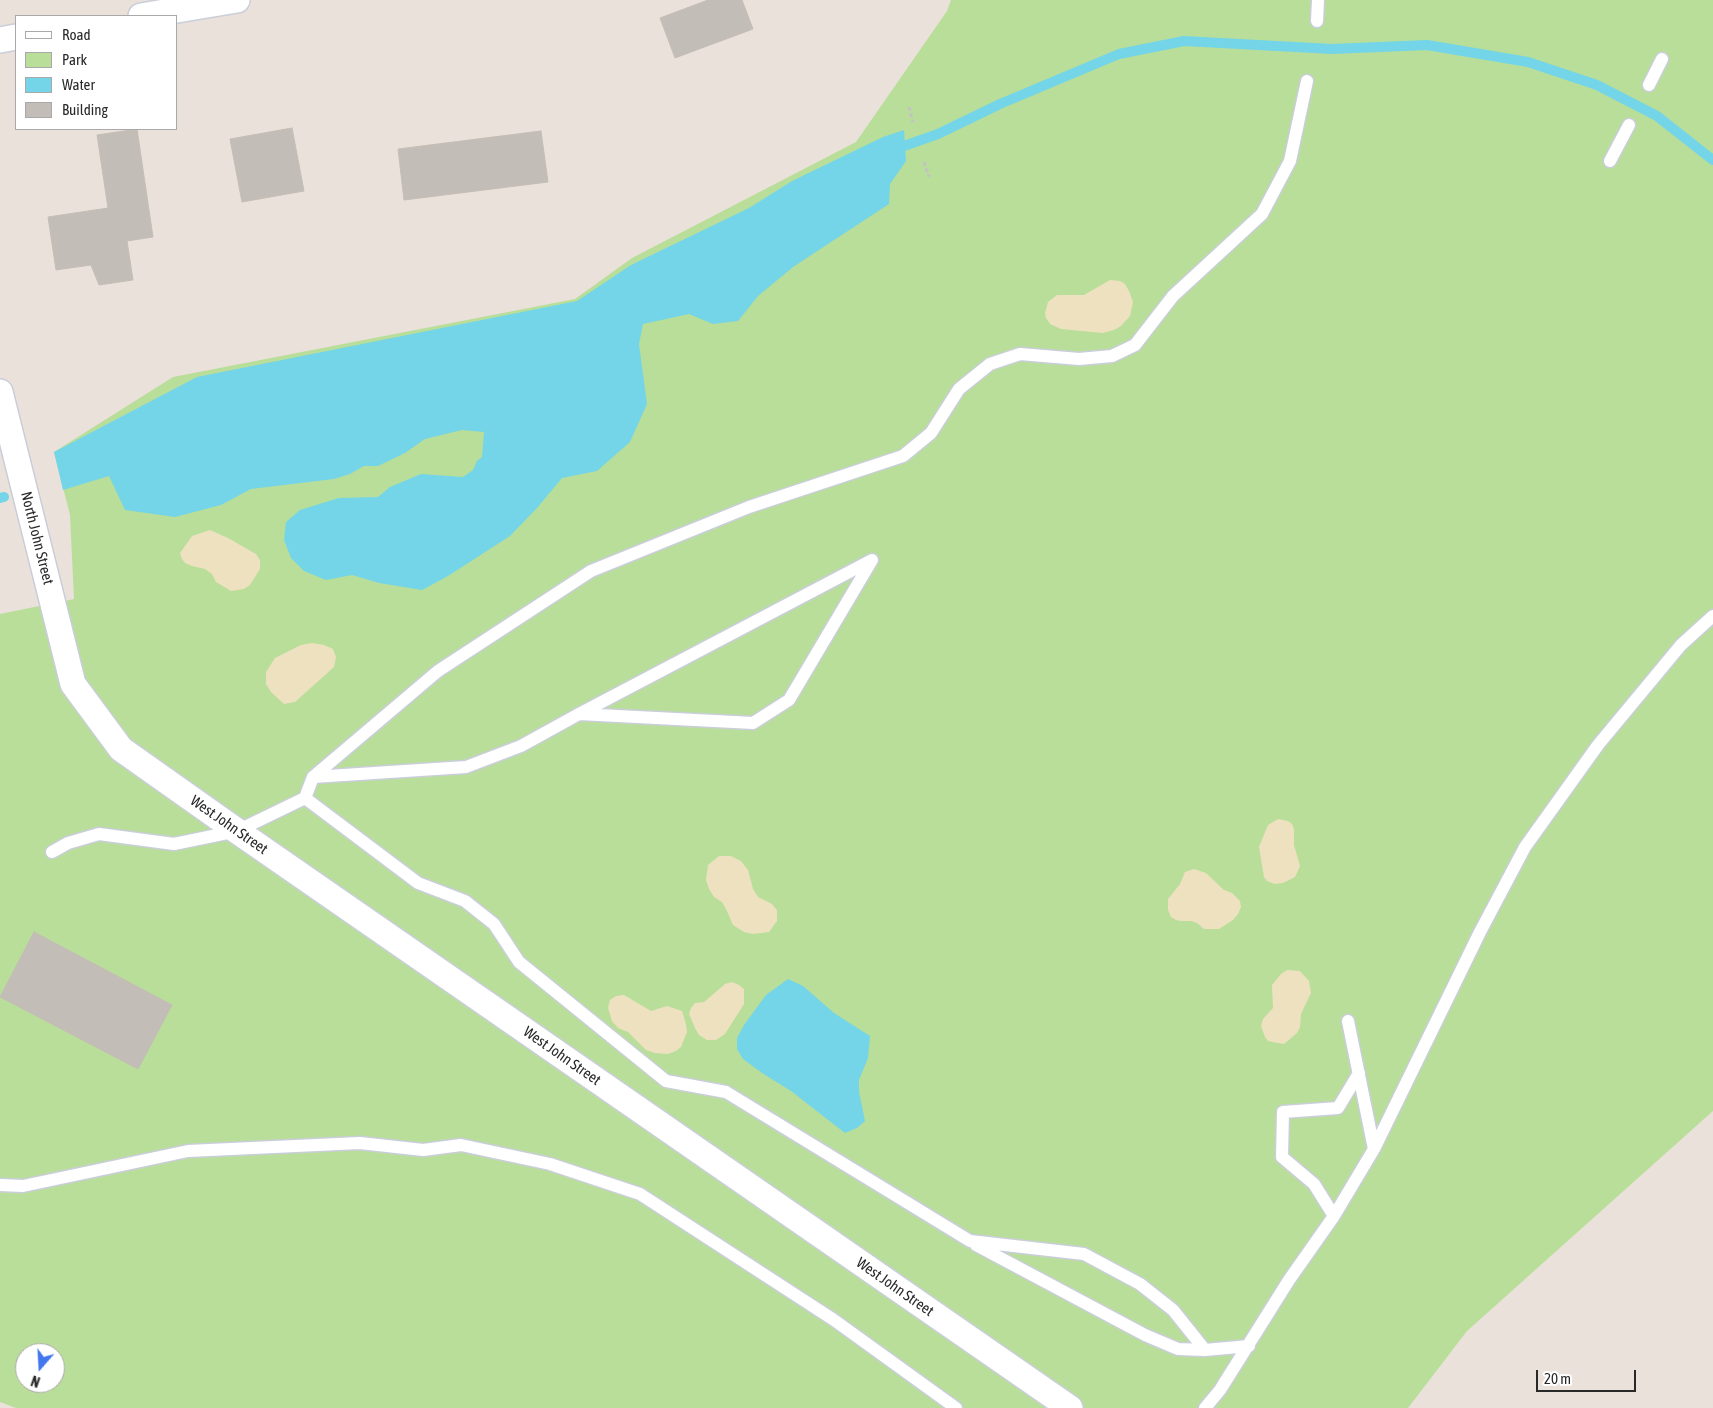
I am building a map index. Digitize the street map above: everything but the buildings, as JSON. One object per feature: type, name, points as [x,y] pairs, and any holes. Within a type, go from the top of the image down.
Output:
[{"type":"street","points":[[147,15],[237,0]]},
{"type":"street","points":[[0,40],[15,37]]},
{"type":"street","name":"North John Street","points":[[0,392],[73,684]]},
{"type":"street","name":"West John Street","points":[[73,684],[121,749],[1070,1408]]},
{"type":"lane","points":[[1317,21],[1318,0]]},
{"type":"lane","points":[[1649,86],[1662,59]]},
{"type":"lane","points":[[52,852],[68,843],[99,834],[174,844],[237,831],[305,798],[313,777],[438,671],[591,571],[749,507],[903,456],[932,433],[959,390],[990,364],[1020,354],[1079,359],[1112,356],[1135,345],[1173,296],[1262,214],[1290,160],[1307,81]]},
{"type":"lane","points":[[1610,161],[1628,125]]},
{"type":"lane","points":[[313,777],[466,767],[521,746],[579,714],[605,700],[872,560],[789,700],[753,723],[579,714]]},
{"type":"lane","points":[[1205,1408],[1220,1390],[1289,1280],[1334,1216],[1374,1148],[1480,932],[1525,847],[1598,745],[1681,645],[1713,616]]},
{"type":"lane","points":[[305,798],[418,883],[465,901],[494,924],[519,962],[666,1081],[726,1092],[970,1242],[1145,1334],[1178,1349],[1204,1350],[1249,1346]]},
{"type":"lane","points":[[1348,1021],[1374,1148]]},
{"type":"lane","points":[[1334,1216],[1314,1184],[1282,1157],[1283,1112],[1338,1108],[1359,1073]]},
{"type":"lane","points":[[0,1185],[23,1186],[188,1151],[360,1143],[423,1150],[461,1145],[550,1164],[640,1194],[834,1320],[956,1408]]},
{"type":"lane","points":[[970,1242],[1084,1254],[1140,1284],[1173,1310],[1204,1350]]},
{"type":"path","points":[[909,107],[913,122]]},
{"type":"path","points":[[924,162],[929,177]]},
{"type":"green space","points":[[951,0],[1713,0],[1713,1111],[1467,1331],[1408,1408],[16,1408],[0,1402],[0,614],[74,599],[70,515],[54,452],[173,377],[575,299],[632,258],[856,142],[947,11]]},
{"type":"sand","points":[[1110,280],[1120,281],[1125,284],[1133,302],[1130,316],[1121,326],[1103,333],[1061,329],[1050,324],[1046,318],[1045,313],[1048,302],[1057,295],[1084,295]]},
{"type":"sand","points":[[210,530],[256,554],[260,560],[260,569],[250,585],[244,589],[231,591],[216,582],[212,574],[205,569],[185,563],[182,559],[180,553],[192,536]]},
{"type":"sand","points":[[312,643],[333,649],[336,657],[334,667],[295,702],[284,704],[271,692],[266,684],[266,672],[275,658],[301,645]]},
{"type":"sand","points":[[1278,819],[1292,824],[1294,829],[1294,845],[1300,866],[1295,877],[1283,883],[1275,884],[1267,881],[1264,877],[1259,847],[1268,825]]},
{"type":"sand","points":[[719,856],[731,856],[741,861],[748,870],[753,889],[758,897],[772,904],[777,910],[777,921],[769,932],[753,934],[744,932],[733,925],[722,902],[714,897],[706,880],[708,865]]},
{"type":"sand","points":[[1194,869],[1206,873],[1224,890],[1232,893],[1240,901],[1241,907],[1238,914],[1233,920],[1219,929],[1204,929],[1191,921],[1176,920],[1171,917],[1168,910],[1168,899],[1180,884],[1185,872]]},
{"type":"sand","points":[[1287,970],[1300,971],[1309,981],[1311,993],[1301,1014],[1300,1027],[1297,1033],[1284,1044],[1268,1041],[1261,1026],[1263,1019],[1273,1008],[1272,985]]},
{"type":"sand","points":[[732,982],[744,989],[744,1004],[725,1034],[716,1040],[707,1040],[699,1035],[695,1028],[689,1014],[691,1008],[695,1003],[704,1002],[725,984]]},
{"type":"sand","points":[[624,995],[651,1011],[667,1006],[682,1011],[687,1032],[681,1047],[668,1054],[655,1053],[646,1050],[628,1032],[618,1028],[612,1021],[608,1008],[610,1000],[616,996]]},
{"type":"water","points":[[904,130],[906,161],[890,184],[889,204],[793,267],[758,296],[738,321],[713,324],[689,314],[643,324],[639,344],[647,404],[630,442],[597,471],[562,478],[510,536],[448,576],[422,590],[379,583],[352,575],[326,580],[304,571],[291,558],[284,540],[286,522],[300,510],[339,498],[378,497],[390,487],[421,474],[463,477],[473,470],[477,461],[482,457],[484,432],[462,430],[425,439],[405,453],[378,466],[364,466],[350,474],[334,479],[251,489],[221,505],[175,517],[125,510],[109,476],[63,490],[54,452],[197,377],[577,301],[631,265],[749,208],[792,181],[883,137]]},
{"type":"water","points":[[788,979],[803,986],[834,1013],[870,1036],[868,1058],[859,1080],[859,1092],[865,1121],[857,1128],[845,1133],[791,1091],[743,1059],[737,1049],[737,1038],[744,1025],[766,995]]},
{"type":"waterway","points":[[904,146],[938,134],[1000,104],[1119,54],[1184,41],[1332,49],[1427,45],[1528,62],[1597,85],[1657,116],[1713,160]]},
{"type":"waterway","points":[[0,498],[4,497]]}]
